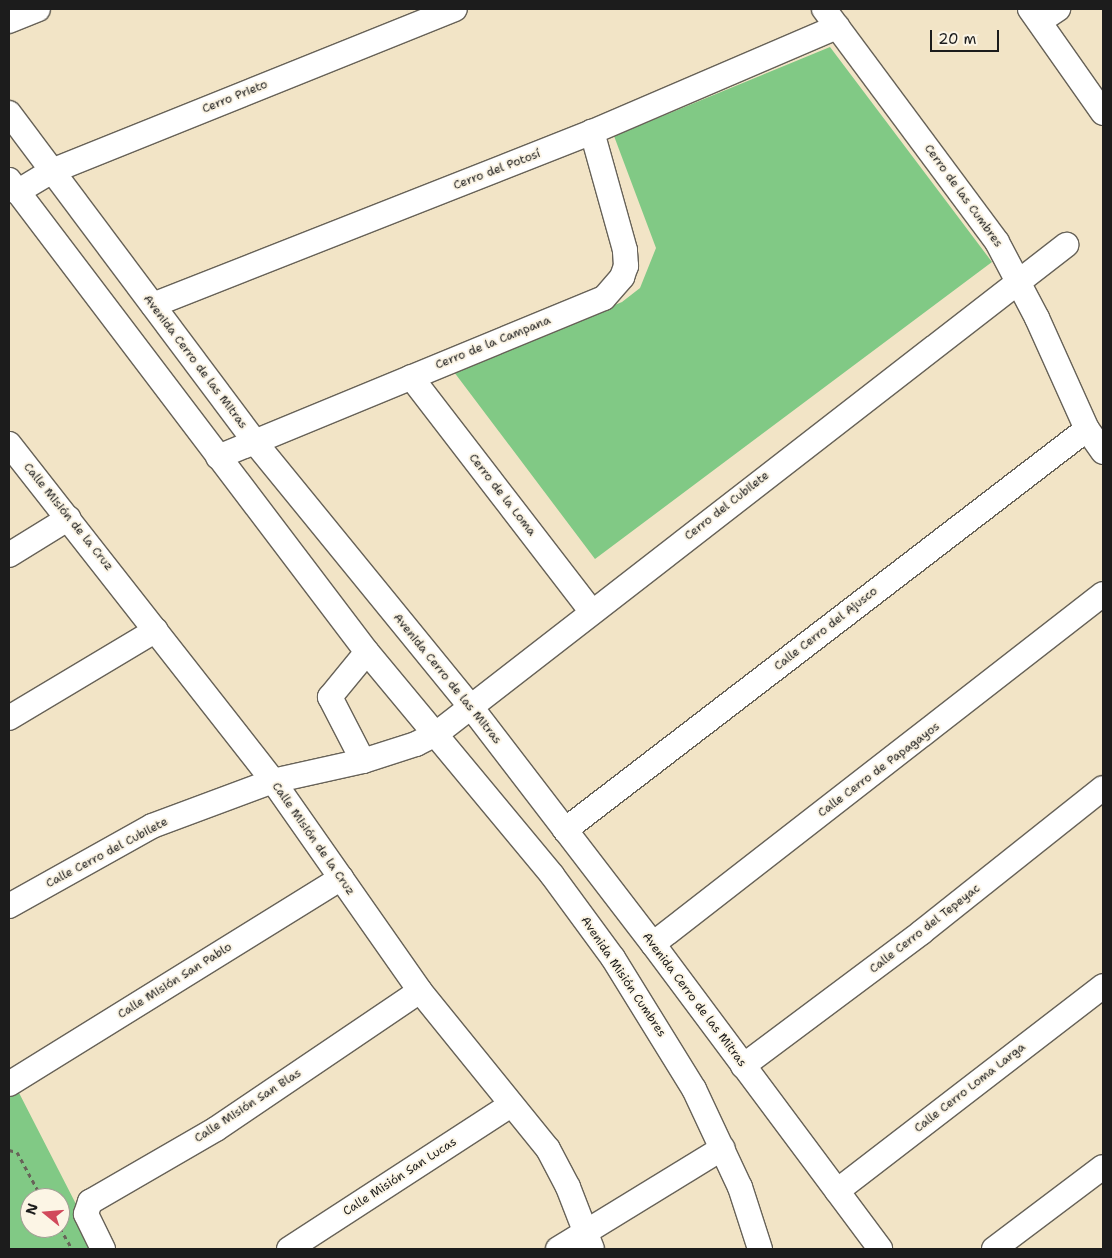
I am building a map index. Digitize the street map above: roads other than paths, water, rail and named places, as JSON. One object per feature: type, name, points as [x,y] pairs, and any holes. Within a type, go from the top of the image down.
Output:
[{"type":"street","points":[[9,21],[38,9]]},
{"type":"street","name":"Cerro Prieto","points":[[13,186],[455,9]]},
{"type":"street","points":[[1043,13],[1103,113]]},
{"type":"street","name":"Cerro del Potosí","points":[[152,305],[592,132],[831,18]]},
{"type":"street","name":"Cerro de las Cumbres","points":[[831,18],[970,203],[1018,280],[1087,429],[1103,452]]},
{"type":"street","name":"Avenida Cerro de las Mitras","points":[[9,113],[254,440],[471,707],[653,944],[880,1249]]},
{"type":"street","name":"Cerro de la Campana","points":[[218,457],[254,440],[604,298],[614,290],[626,266],[625,250],[592,132]]},
{"type":"street","points":[[13,186],[367,652],[436,734]]},
{"type":"street","name":"Cerro del Cubilete","points":[[436,734],[1018,280],[1066,245]]},
{"type":"street","name":"Cerro de la Loma","points":[[411,377],[592,612]]},
{"type":"street","name":"Calle Cerro del Ajusco","points":[[565,830],[1087,429]]},
{"type":"street","name":"Calle Misión de la Cruz","points":[[9,444],[70,518],[273,781],[420,991],[469,1048],[511,1105],[548,1149],[589,1240]]},
{"type":"street","points":[[9,555],[70,518]]},
{"type":"street","name":"Calle Cerro de Papagayos","points":[[653,944],[1103,594]]},
{"type":"street","points":[[9,718],[156,630]]},
{"type":"street","points":[[363,761],[330,697],[367,652]]},
{"type":"street","name":"Calle Cerro del Cubilete","points":[[9,906],[152,826],[273,781],[363,761],[416,744],[436,734]]},
{"type":"street","name":"Avenida Misión Cumbres","points":[[436,734],[552,875],[613,958],[660,1029],[723,1148],[740,1187],[760,1249]]},
{"type":"street","name":"Calle Cerro del Tepeyac","points":[[743,1066],[922,932],[1103,788]]},
{"type":"street","name":"Calle Misión San Pablo","points":[[9,1084],[341,878]]},
{"type":"street","name":"Calle Cerro Loma Larga","points":[[837,1191],[1103,986]]},
{"type":"street","name":"Calle Misión San Blas","points":[[103,1249],[88,1223],[86,1211],[90,1202],[216,1129],[420,991]]},
{"type":"street","name":"Calle Misión San Lucas","points":[[289,1249],[511,1105]]},
{"type":"street","points":[[558,1249],[589,1240],[723,1148]]},
{"type":"street","points":[[994,1249],[1103,1168]]}]
